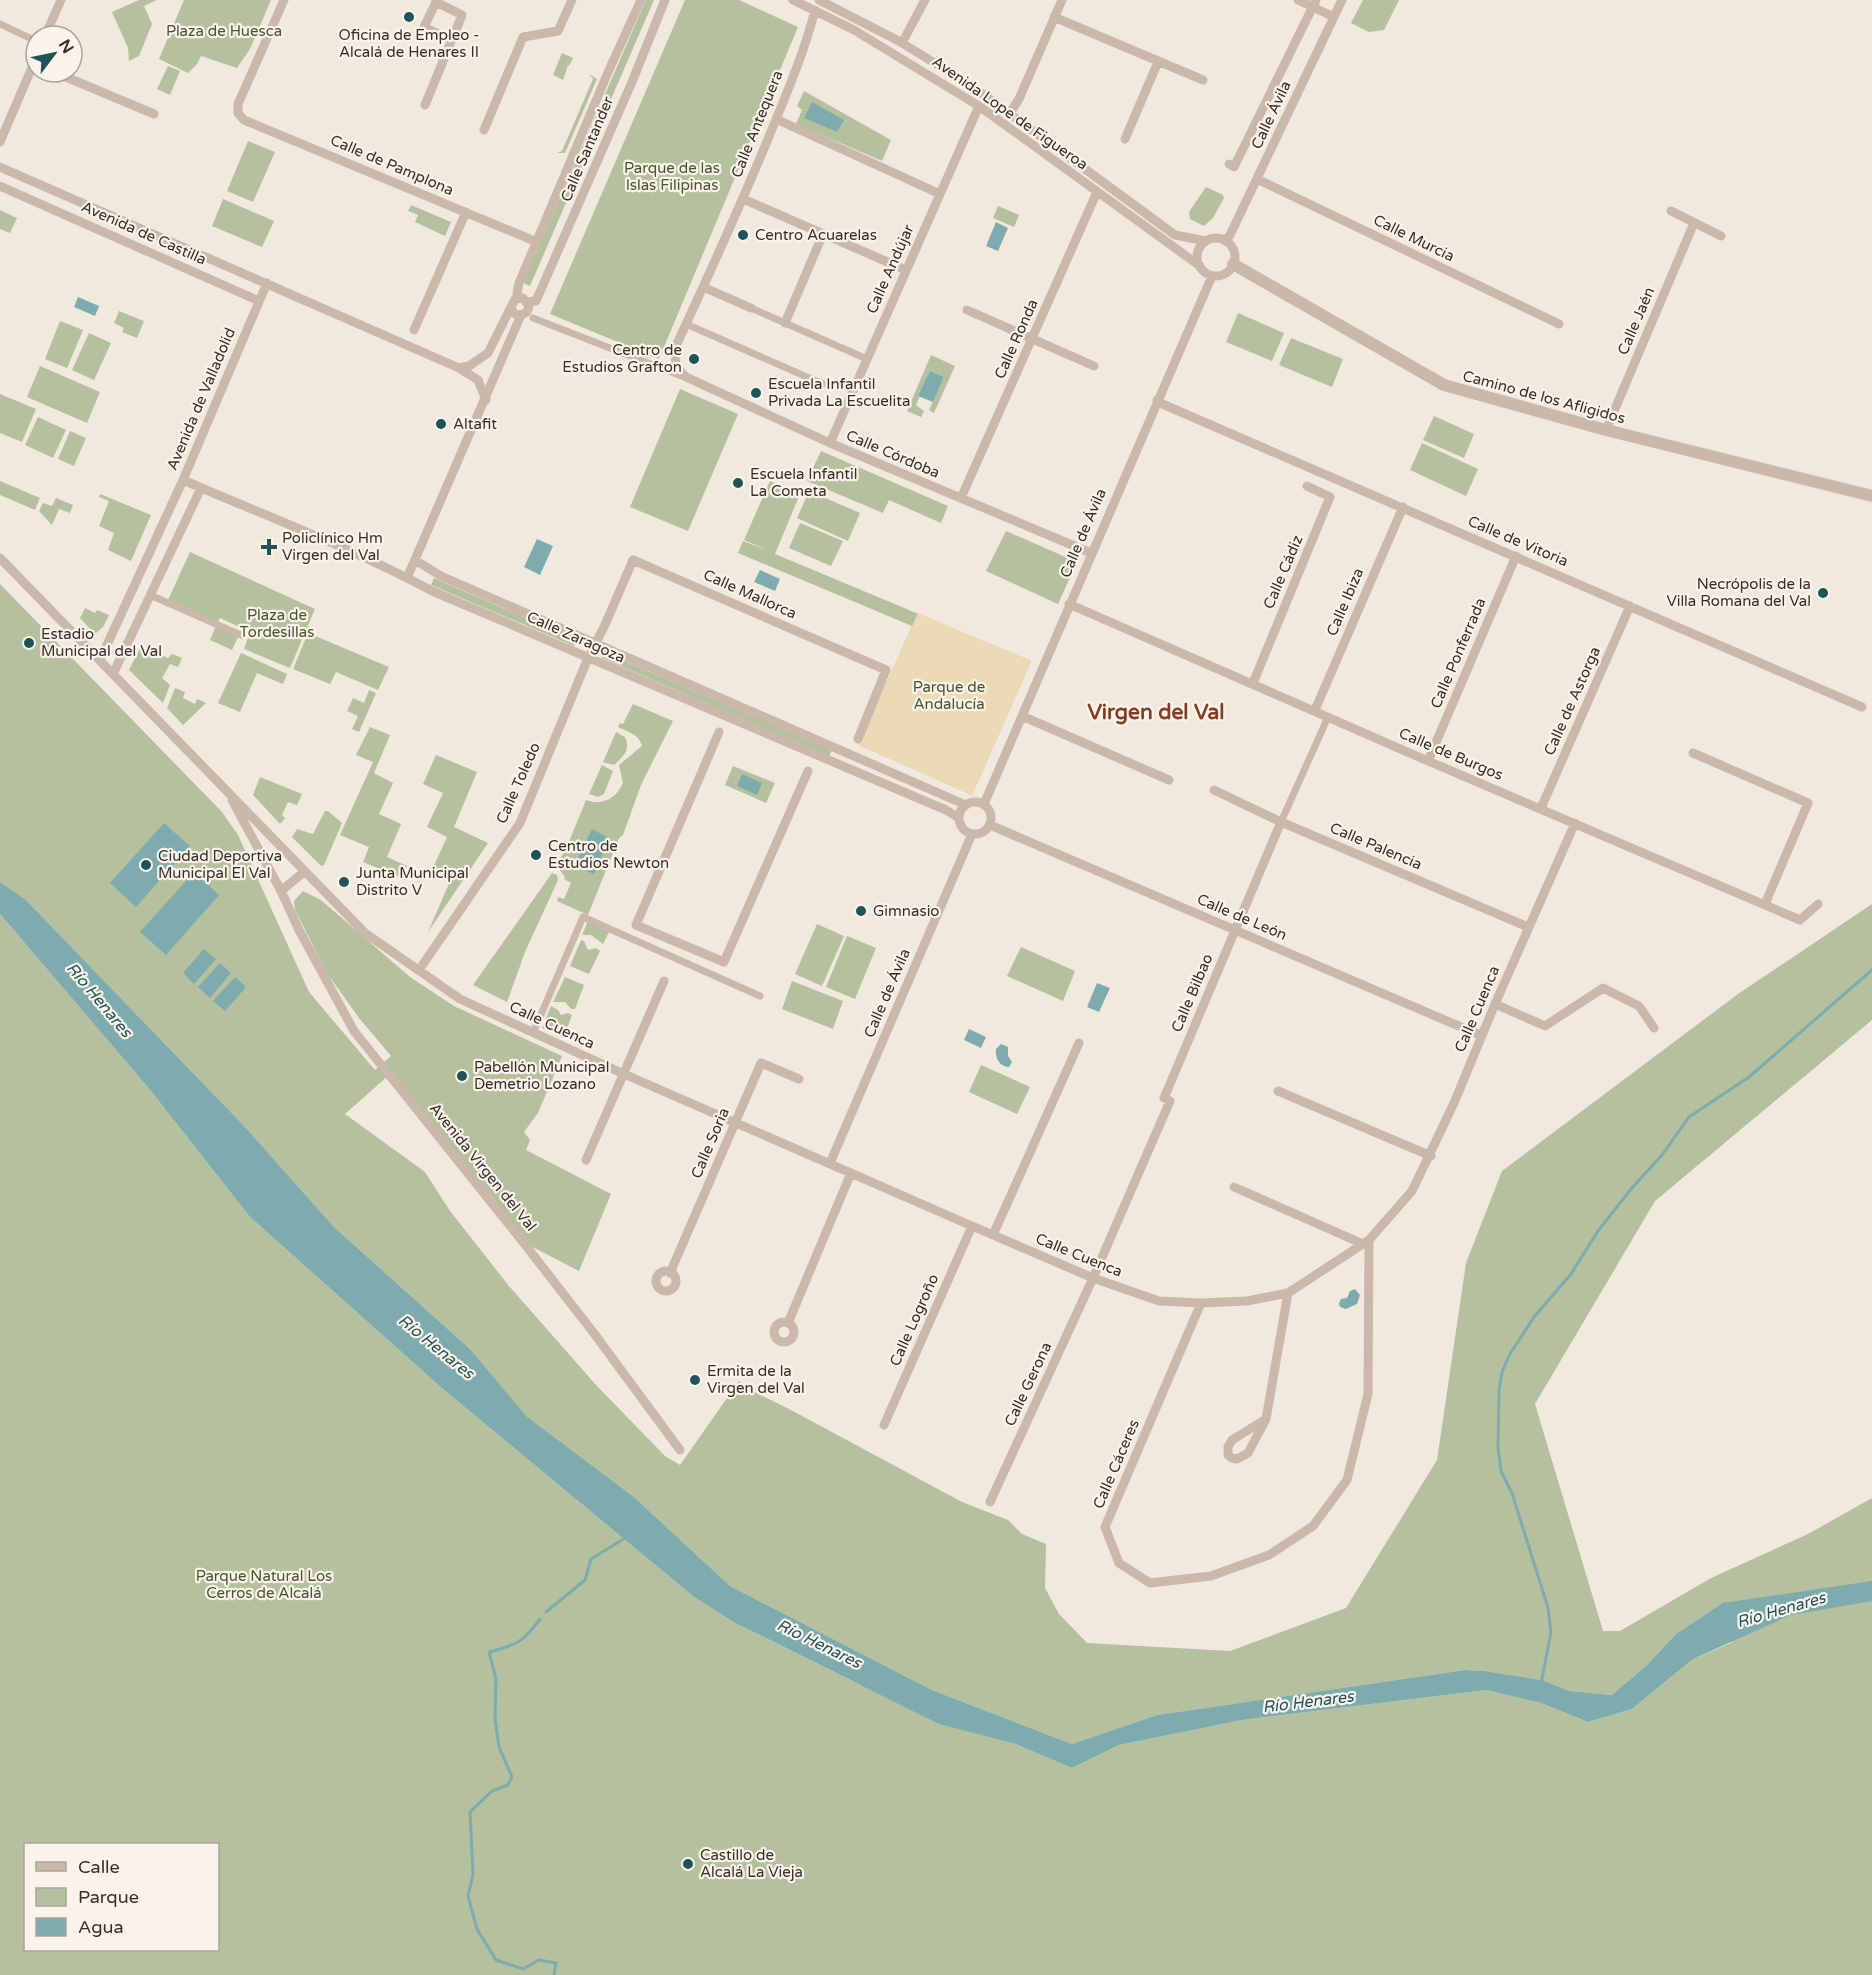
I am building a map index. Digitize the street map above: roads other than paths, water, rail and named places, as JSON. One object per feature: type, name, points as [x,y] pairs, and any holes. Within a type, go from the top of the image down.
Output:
[{"type":"street","points":[[50,24],[61,0]]},
{"type":"street","name":"Calle de Pamplona","points":[[284,0],[238,104],[238,112],[244,120],[537,242]]},
{"type":"street","points":[[484,130],[523,37],[558,31],[572,0]]},
{"type":"street","name":"Calle Santander","points":[[641,0],[519,282],[517,293],[523,300],[536,301],[546,280],[665,0]]},
{"type":"street","name":"Avenida Lope de Figueroa","points":[[793,0],[817,5],[902,43],[969,84],[1175,235],[1206,241]]},
{"type":"street","points":[[902,43],[925,0]]},
{"type":"street","points":[[1010,113],[1019,99],[1062,0]]},
{"type":"street","points":[[1298,0],[1314,3],[1334,17]]},
{"type":"street","name":"Calle Ávila","points":[[1225,241],[1230,235],[1342,0]]},
{"type":"street","points":[[425,105],[452,40],[462,15],[436,1],[424,27],[452,40]]},
{"type":"street","name":"Calle Ávila","points":[[1228,164],[1234,167],[1314,3]]},
{"type":"street","name":"Avenida Lope de Figueroa","points":[[817,5],[979,106],[1200,267]]},
{"type":"street","name":"Calle Antequera","points":[[686,377],[676,367],[675,348],[743,199],[809,33],[817,5]]},
{"type":"street","points":[[1054,17],[1203,80]]},
{"type":"street","points":[[0,24],[24,35]]},
{"type":"street","points":[[1125,139],[1158,62]]},
{"type":"street","points":[[0,142],[25,84]]},
{"type":"street","points":[[83,84],[154,114]]},
{"type":"street","name":"Calle Andújar","points":[[830,443],[979,106]]},
{"type":"street","points":[[776,119],[940,194]]},
{"type":"street","name":"Avenida de Castilla","points":[[0,167],[459,368],[478,380],[486,400]]},
{"type":"street","name":"Calle Murcia","points":[[1257,179],[1559,324]]},
{"type":"street","name":"Avenida de Castilla","points":[[0,186],[260,301]]},
{"type":"street","name":"Calle Ronda","points":[[961,498],[1097,192]]},
{"type":"street","points":[[743,199],[906,270]]},
{"type":"street","points":[[1671,211],[1721,236]]},
{"type":"street","points":[[415,329],[466,212]]},
{"type":"street","name":"Calle Jaén","points":[[1606,430],[1694,223]]},
{"type":"street","points":[[784,323],[823,234]]},
{"type":"street","points":[[1216,238],[1225,241],[1234,253],[1233,264],[1224,274],[1212,276],[1205,273],[1200,267],[1197,254],[1206,241],[1216,238]]},
{"type":"street","name":"Camino de los Afligidos","points":[[1233,264],[1444,386],[1606,430],[1872,496]]},
{"type":"street","name":"Calle de Ávila","points":[[984,804],[1212,276]]},
{"type":"street","points":[[260,301],[267,283]]},
{"type":"street","points":[[703,287],[867,359]]},
{"type":"street","points":[[407,578],[521,315],[529,309],[523,300],[512,301],[511,309],[488,353],[469,366],[459,368]]},
{"type":"street","name":"Avenida de Valladolid","points":[[100,660],[183,480],[260,301]]},
{"type":"street","points":[[511,309],[515,314],[521,315]]},
{"type":"street","points":[[967,310],[1094,366]]},
{"type":"street","points":[[533,318],[686,377]]},
{"type":"street","points":[[686,324],[823,384]]},
{"type":"street","name":"Calle Córdoba","points":[[686,377],[830,443],[1091,553]]},
{"type":"street","name":"Calle de Vitoria","points":[[1158,402],[1862,707]]},
{"type":"street","name":"Calle Zaragoza","points":[[183,480],[432,591],[946,810],[959,818]]},
{"type":"street","name":"Calle Cádiz","points":[[1253,683],[1330,497],[1306,486]]},
{"type":"street","points":[[113,674],[201,488]]},
{"type":"street","name":"Calle Ibiza","points":[[1315,710],[1402,507]]},
{"type":"street","points":[[170,509],[188,516]]},
{"type":"street","name":"Calle Ponferrada","points":[[1428,761],[1516,556]]},
{"type":"street","name":"Avenida Virgen del Val","points":[[0,558],[366,933]]},
{"type":"street","name":"Calle Zaragoza","points":[[415,560],[441,576],[966,805]]},
{"type":"street","name":"Calle Mallorca","points":[[588,658],[633,560],[886,670],[858,739]]},
{"type":"street","points":[[150,595],[243,636]]},
{"type":"street","name":"Calle de Burgos","points":[[1069,604],[1800,920],[1818,904]]},
{"type":"street","name":"Calle de Astorga","points":[[1541,808],[1630,606]]},
{"type":"street","name":"Calle Toledo","points":[[419,970],[520,823],[588,658]]},
{"type":"street","points":[[1022,717],[1169,780]]},
{"type":"street","name":"Calle Bilbao","points":[[1093,1278],[1170,1101],[1164,1098],[1328,717]]},
{"type":"street","points":[[719,732],[636,925],[724,962],[808,771]]},
{"type":"street","points":[[1693,753],[1808,803],[1765,904]]},
{"type":"street","name":"Calle Palencia","points":[[1214,790],[1281,822],[1528,927]]},
{"type":"street","name":"Avenida Virgen del Val","points":[[227,791],[354,1031],[537,1260],[680,1450]]},
{"type":"street","points":[[975,802],[984,804],[991,815],[990,825],[982,833],[972,834],[962,828],[959,818],[966,805],[975,802]]},
{"type":"street","name":"Calle Cuenca","points":[[366,933],[460,999],[624,1074],[1093,1278],[1159,1301],[1201,1303],[1247,1301],[1288,1293],[1309,1280],[1366,1242],[1412,1191],[1431,1156],[1528,927],[1575,823]]},
{"type":"street","name":"Calle de León","points":[[990,825],[1482,1036]]},
{"type":"street","name":"Calle de Ávila","points":[[830,1163],[972,834]]},
{"type":"street","points":[[281,891],[305,871]]},
{"type":"street","points":[[533,1033],[583,917],[760,996]]},
{"type":"street","points":[[586,1160],[664,981]]},
{"type":"street","points":[[1495,1004],[1545,1026],[1603,988],[1639,1006],[1654,1028]]},
{"type":"street","points":[[993,1235],[1079,1043]]},
{"type":"street","name":"Calle Soria","points":[[670,1273],[761,1063],[799,1079]]},
{"type":"street","points":[[1278,1091],[1431,1156]]},
{"type":"street","points":[[788,1323],[851,1173]]},
{"type":"street","points":[[1234,1187],[1366,1242]]},
{"type":"street","name":"Calle Logroño","points":[[884,1425],[972,1226]]},
{"type":"street","name":"Calle Cáceres","points":[[1201,1303],[1105,1527],[1119,1563],[1150,1583],[1211,1576],[1269,1555],[1313,1526],[1347,1480],[1368,1394],[1366,1242]]},
{"type":"street","name":"Calle Gerona","points":[[990,1502],[1093,1278]]},
{"type":"street","points":[[1266,1419],[1232,1440],[1228,1448],[1228,1455],[1237,1459],[1248,1453],[1266,1419],[1288,1293]]},
{"type":"water","points":[[812,102],[844,120],[837,132],[804,118]]},
{"type":"water","points":[[996,222],[1008,228],[998,251],[986,246]]},
{"type":"water","points":[[78,297],[99,306],[95,316],[74,307]]},
{"type":"water","points":[[930,371],[944,377],[933,402],[918,396]]},
{"type":"water","points":[[537,539],[553,546],[540,575],[524,567]]},
{"type":"water","points":[[760,570],[780,579],[775,591],[754,582]]},
{"type":"water","points":[[742,774],[762,783],[757,795],[737,786]]},
{"type":"water","points":[[164,823],[190,846],[136,907],[110,883]]},
{"type":"water","points":[[592,829],[609,838],[594,874],[574,866]]},
{"type":"water","points":[[194,872],[219,895],[166,955],[140,932]]},
{"type":"water","name":"Río Henares","points":[[0,882],[25,899],[247,1129],[334,1227],[470,1349],[527,1417],[634,1497],[730,1586],[932,1690],[1072,1744],[1157,1715],[1465,1670],[1542,1680],[1570,1691],[1612,1695],[1647,1665],[1675,1635],[1723,1603],[1872,1581],[1872,1601],[1791,1615],[1693,1659],[1632,1709],[1588,1722],[1541,1703],[1486,1690],[1242,1720],[1119,1745],[1072,1768],[1013,1743],[939,1724],[735,1623],[694,1597],[443,1389],[250,1217],[151,1091],[0,914]]},
{"type":"water","points":[[204,949],[216,959],[194,984],[183,973]]},
{"type":"water","points":[[220,963],[231,973],[210,998],[198,987]]},
{"type":"water","points":[[235,977],[246,987],[225,1011],[213,1001]]},
{"type":"water","points":[[1097,983],[1110,988],[1099,1012],[1087,1007]]},
{"type":"water","points":[[969,1029],[986,1037],[981,1048],[964,1040]]},
{"type":"water","points":[[1001,1044],[1008,1047],[1008,1056],[1012,1062],[1009,1067],[1000,1063],[997,1058],[996,1049]]},
{"type":"water","points":[[1355,1289],[1360,1295],[1357,1304],[1346,1309],[1340,1307],[1341,1299],[1347,1298],[1350,1291]]},
{"type":"waterway","points":[[1541,1684],[1551,1632],[1548,1608],[1512,1493],[1501,1471],[1498,1448],[1499,1391],[1502,1372],[1510,1354],[1534,1317],[1571,1274],[1598,1231],[1631,1189],[1662,1155],[1689,1117],[1749,1077],[1872,970]]},
{"type":"waterway","points":[[546,1612],[585,1580],[591,1559],[625,1538]]},
{"type":"waterway","points":[[540,1619],[519,1642],[489,1652],[496,1679],[495,1718],[499,1747],[512,1777],[508,1785],[492,1791],[470,1812],[473,1875],[468,1896],[477,1929],[496,1960],[523,1969],[539,1960],[556,1963],[554,1975]]},
{"type":"place","name":"Oficina de Empleo - Alcalá de Henares II","points":[[409,17]]},
{"type":"place","name":"Centro Acuarelas","points":[[743,235]]},
{"type":"place","name":"Centro de Estudios Grafton","points":[[694,359]]},
{"type":"place","name":"Escuela Infantil Privada La Escuelita","points":[[756,393]]},
{"type":"place","name":"Altafit","points":[[441,424]]},
{"type":"place","name":"Escuela Infantil La Cometa","points":[[738,483]]},
{"type":"place","name":"Policlínico Hm Virgen del Val","points":[[269,547]]},
{"type":"place","name":"Necrópolis de la Villa Romana del Val","points":[[1823,593]]},
{"type":"place","name":"Estadio Municipal del Val","points":[[29,643]]},
{"type":"place","name":"Centro de Estudios Newton","points":[[536,855]]},
{"type":"place","name":"Ciudad Deportiva Municipal El Val","points":[[146,865]]},
{"type":"place","name":"Junta Municipal Distrito V","points":[[344,882]]},
{"type":"place","name":"Gimnasio","points":[[861,911]]},
{"type":"place","name":"Pabellón Municipal Demetrio Lozano","points":[[462,1076]]},
{"type":"place","name":"Ermita de la Virgen del Val","points":[[695,1380]]},
{"type":"place","name":"Castillo de Alcalá La Vieja","points":[[688,1864]]},
{"type":"district","name":"Virgen del Val","points":[[1156,712]]},
{"type":"park label","name":"Plaza de Huesca","points":[[224,31]]},
{"type":"park label","name":"Parque de las Islas Filipinas","points":[[672,176]]},
{"type":"park label","name":"Plaza de Tordesillas","points":[[277,624]]},
{"type":"park label","name":"Parque de Andalucía","points":[[949,696]]},
{"type":"park label","name":"Parque Natural Los Cerros de Alcalá","points":[[264,1584]]}]
